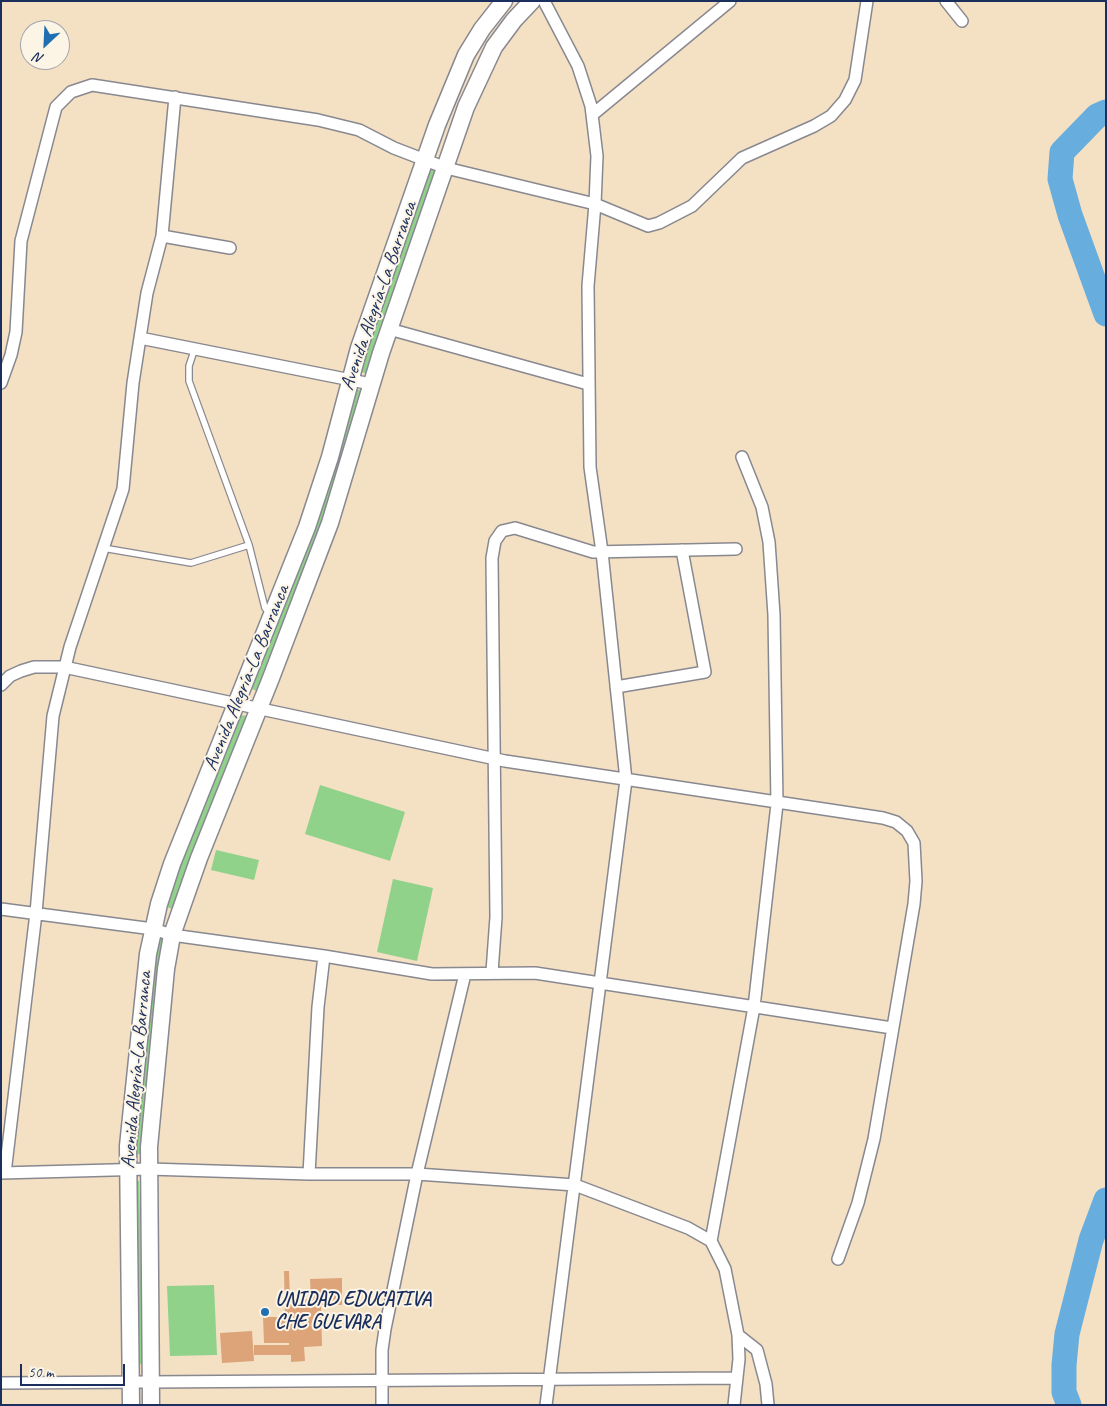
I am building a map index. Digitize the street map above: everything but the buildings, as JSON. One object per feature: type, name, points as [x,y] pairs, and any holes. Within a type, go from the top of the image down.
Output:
[{"type":"main road","name":"Avenida Alegría-La Barranca","points":[[131,1405],[128,1146],[143,990],[152,929],[172,864],[273,616],[318,494],[350,380],[424,160],[466,54],[482,29],[504,1]]},
{"type":"main road","name":"Avenida Alegría-La Barranca","points":[[151,1405],[148,1169],[161,1012],[172,935],[199,858],[330,523],[371,384],[466,107],[494,47],[514,20],[532,1]]},
{"type":"street","points":[[544,1],[578,66],[592,115],[597,156],[588,286],[590,467],[602,552],[626,780],[546,1405]]},
{"type":"street","points":[[592,115],[730,1]]},
{"type":"street","points":[[1,383],[11,355],[16,332],[20,241],[56,107],[71,92],[92,85],[318,120],[358,130],[446,168],[595,204],[648,226],[659,223],[692,206],[742,158],[814,126],[831,116],[846,100],[855,80],[867,1]]},
{"type":"street","points":[[946,1],[962,21]]},
{"type":"street","points":[[175,98],[162,236],[147,292],[133,382],[123,489],[64,667],[50,742],[36,913],[3,1173],[148,1169],[309,1174],[416,1174],[575,1185],[688,1228],[712,1241],[725,1268],[738,1335],[734,1405]]},
{"type":"street","points":[[162,236],[230,248]]},
{"type":"street","points":[[389,329],[588,384]]},
{"type":"street","points":[[140,338],[371,384]]},
{"type":"street","points":[[712,1241],[754,1007],[777,804],[774,615],[769,542],[762,507],[742,457]]},
{"type":"street","points":[[492,972],[496,917],[492,558],[494,541],[502,531],[515,528],[582,550],[602,552],[736,549]]},
{"type":"street","points":[[616,687],[705,672],[682,550]]},
{"type":"street","points":[[1,685],[10,676],[34,667],[64,667],[494,758],[777,804],[883,818],[896,822],[907,831],[914,843],[916,881],[914,904],[881,1101],[867,1169],[838,1259]]},
{"type":"street","points":[[1,909],[152,929],[172,935],[324,956],[432,974],[535,973],[892,1028]]},
{"type":"street","points":[[309,1174],[318,1007],[324,956]]},
{"type":"street","points":[[382,1405],[382,1350],[385,1329],[416,1174],[464,974]]},
{"type":"street","points":[[738,1335],[756,1350],[766,1384],[768,1405]]},
{"type":"street","points":[[1,1383],[737,1378]]},
{"type":"lane","points":[[194,348],[189,366],[189,381],[249,545],[265,608],[273,616]]},
{"type":"lane","points":[[103,548],[191,564],[249,545]]},
{"type":"green space","points":[[429,167],[437,170],[368,374],[361,372]]},
{"type":"green space","points":[[355,389],[364,390],[322,528],[259,692],[252,689],[305,551]]},
{"type":"green space","points":[[240,715],[247,716],[172,909],[164,906]]},
{"type":"green space","points":[[320,785],[405,812],[390,861],[305,834]]},
{"type":"green space","points":[[216,850],[259,860],[254,880],[211,870]]},
{"type":"green space","points":[[393,879],[433,888],[417,961],[377,952]]},
{"type":"green space","points":[[157,935],[164,936],[140,1154],[132,1155]]},
{"type":"green space","points":[[132,1181],[139,1181],[140,1217],[143,1364],[136,1365]]},
{"type":"green space","points":[[214,1285],[217,1355],[170,1356],[167,1286]]},
{"type":"waterway","points":[[1106,112],[1097,116],[1062,152],[1060,179],[1070,215],[1106,314]]},
{"type":"waterway","points":[[1069,1405],[1064,1392],[1067,1334],[1091,1240],[1106,1200]]},
{"type":"place","name":"UNIDAD EDUCATIVA CHE GUEVARA","points":[[265,1312]]}]
